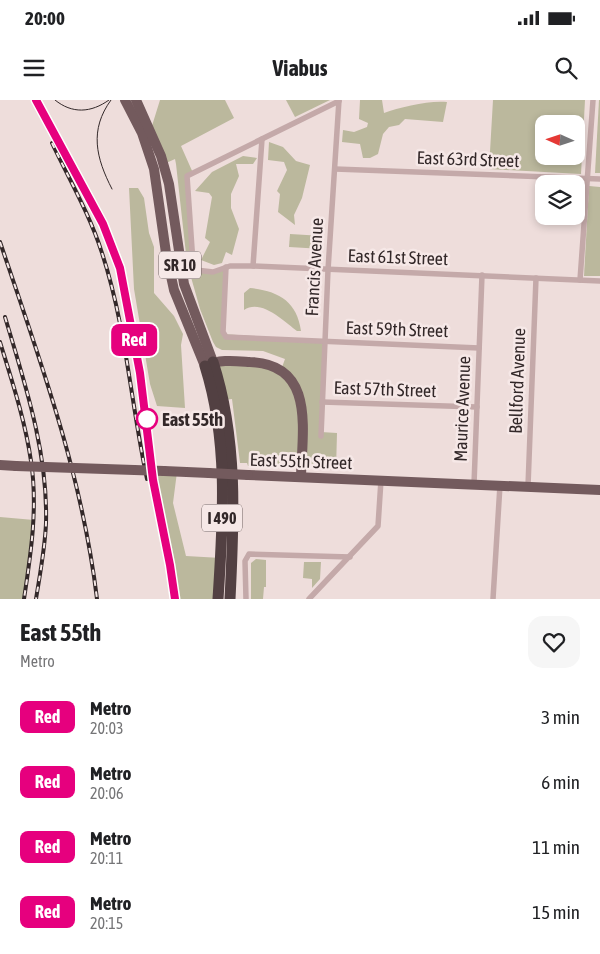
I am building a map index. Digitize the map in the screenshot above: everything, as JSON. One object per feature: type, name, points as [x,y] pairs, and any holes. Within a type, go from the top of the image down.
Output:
[{"type":"highway","name":"I 490","points":[[209,364],[227,414],[232,451],[230,599]]},
{"type":"highway","name":"I 490","points":[[209,364],[223,467],[218,599]]},
{"type":"main road","name":"SR 10","points":[[125,100],[138,109],[156,178],[172,281],[209,364]]},
{"type":"main road","points":[[209,364],[266,363],[279,368],[294,381],[300,393],[302,406],[301,477]]},
{"type":"main road","name":"East 55th Street","points":[[0,465],[600,490]]},
{"type":"street","points":[[254,266],[262,139],[339,100]]},
{"type":"street","name":"Francis Avenue","points":[[321,436],[328,270],[339,100]]},
{"type":"street","points":[[580,280],[593,100]]},
{"type":"street","name":"East 61st Street","points":[[262,139],[186,177],[196,270],[215,271],[226,267],[254,266],[600,281]]},
{"type":"street","name":"East 63rd Street","points":[[335,169],[600,179]]},
{"type":"street","name":"East 59th Street","points":[[226,267],[224,336],[479,348]]},
{"type":"street","name":"Maurice Avenue","points":[[474,484],[482,275]]},
{"type":"street","name":"Bellford Avenue","points":[[528,486],[536,278]]},
{"type":"street","name":"East 57th Street","points":[[322,402],[477,407]]},
{"type":"street","points":[[309,599],[350,557],[379,523],[382,480]]},
{"type":"street","points":[[493,599],[500,485]]},
{"type":"street","points":[[246,599],[246,556],[253,554],[350,557]]},
{"type":"shaded area","points":[[160,100],[225,100],[234,118],[181,146],[193,173],[188,175],[194,268],[213,272],[226,267],[223,334],[325,341],[321,432],[337,433],[336,470],[318,469],[313,464],[291,463],[281,467],[248,466],[247,463],[240,463],[232,399],[224,400],[213,362],[281,370],[285,359],[263,351],[222,350],[216,347],[213,342],[200,309],[187,263],[175,159],[164,164],[151,129]]},
{"type":"shaded area","points":[[286,100],[330,100],[295,117]]},
{"type":"shaded area","points":[[360,100],[382,100],[384,113],[415,104],[447,102],[443,122],[405,119],[399,125],[389,127],[383,134],[378,154],[370,158],[363,158],[360,144],[342,142],[343,130],[354,132],[367,127],[368,123],[359,119]]},
{"type":"shaded area","points":[[493,100],[585,100],[584,115],[535,115],[535,165],[581,165],[581,174],[489,169]]},
{"type":"shaded area","points":[[599,100],[600,173],[595,173]]},
{"type":"shaded area","points":[[269,142],[283,147],[296,161],[310,165],[302,198],[294,215],[295,225],[278,212],[280,194],[277,191],[287,170],[284,162],[268,160]]},
{"type":"shaded area","points":[[243,156],[257,158],[253,164],[236,164],[239,176],[231,194],[231,208],[239,229],[232,255],[226,252],[222,263],[214,265],[201,260],[210,242],[205,238],[212,197],[209,193],[195,191],[212,172]]},
{"type":"shaded area","points":[[589,186],[600,187],[600,276],[584,276]]},
{"type":"shaded area","points":[[129,188],[138,188],[144,198],[149,233],[154,247],[154,293],[174,316],[183,334],[181,345],[185,408],[157,406],[150,384],[134,289]]},
{"type":"shaded area","points":[[290,234],[323,236],[323,249],[289,247]]},
{"type":"shaded area","points":[[250,288],[260,289],[284,299],[295,312],[301,331],[297,331],[265,309],[251,307],[244,310],[244,293]]},
{"type":"shaded area","points":[[152,471],[177,472],[173,503],[186,556],[221,558],[218,599],[175,599]]},
{"type":"shaded area","points":[[0,517],[34,520],[24,599],[0,599]]},
{"type":"shaded area","points":[[256,559],[266,560],[266,587],[264,587],[263,599],[251,599],[251,563]]},
{"type":"shaded area","points":[[304,562],[321,562],[320,579],[312,588],[312,579],[303,578]]},
{"type":"tram line","points":[[38,100],[53,130]]},
{"type":"tram line","points":[[55,100],[61,105],[75,110],[95,107],[109,100]]},
{"type":"tram line","points":[[111,100],[100,122],[97,144],[102,166],[112,189]]},
{"type":"railway","points":[[36,100],[103,224],[120,268],[140,373],[153,480],[175,599]]},
{"type":"railway","points":[[52,143],[92,225],[110,281],[123,337],[147,479]]},
{"type":"railway","points":[[0,242],[44,374],[70,462],[81,507],[97,599]]},
{"type":"railway","points":[[5,317],[34,418],[46,497],[46,523],[36,599]]},
{"type":"railway","points":[[0,342],[22,416],[33,478],[33,530],[24,599]]},
{"type":"metro line","name":"Red","points":[[36,100],[103,224],[114,248],[120,268],[140,373],[153,480],[175,599]]},
{"type":"place","name":"East 55th","points":[[147,419]]}]
